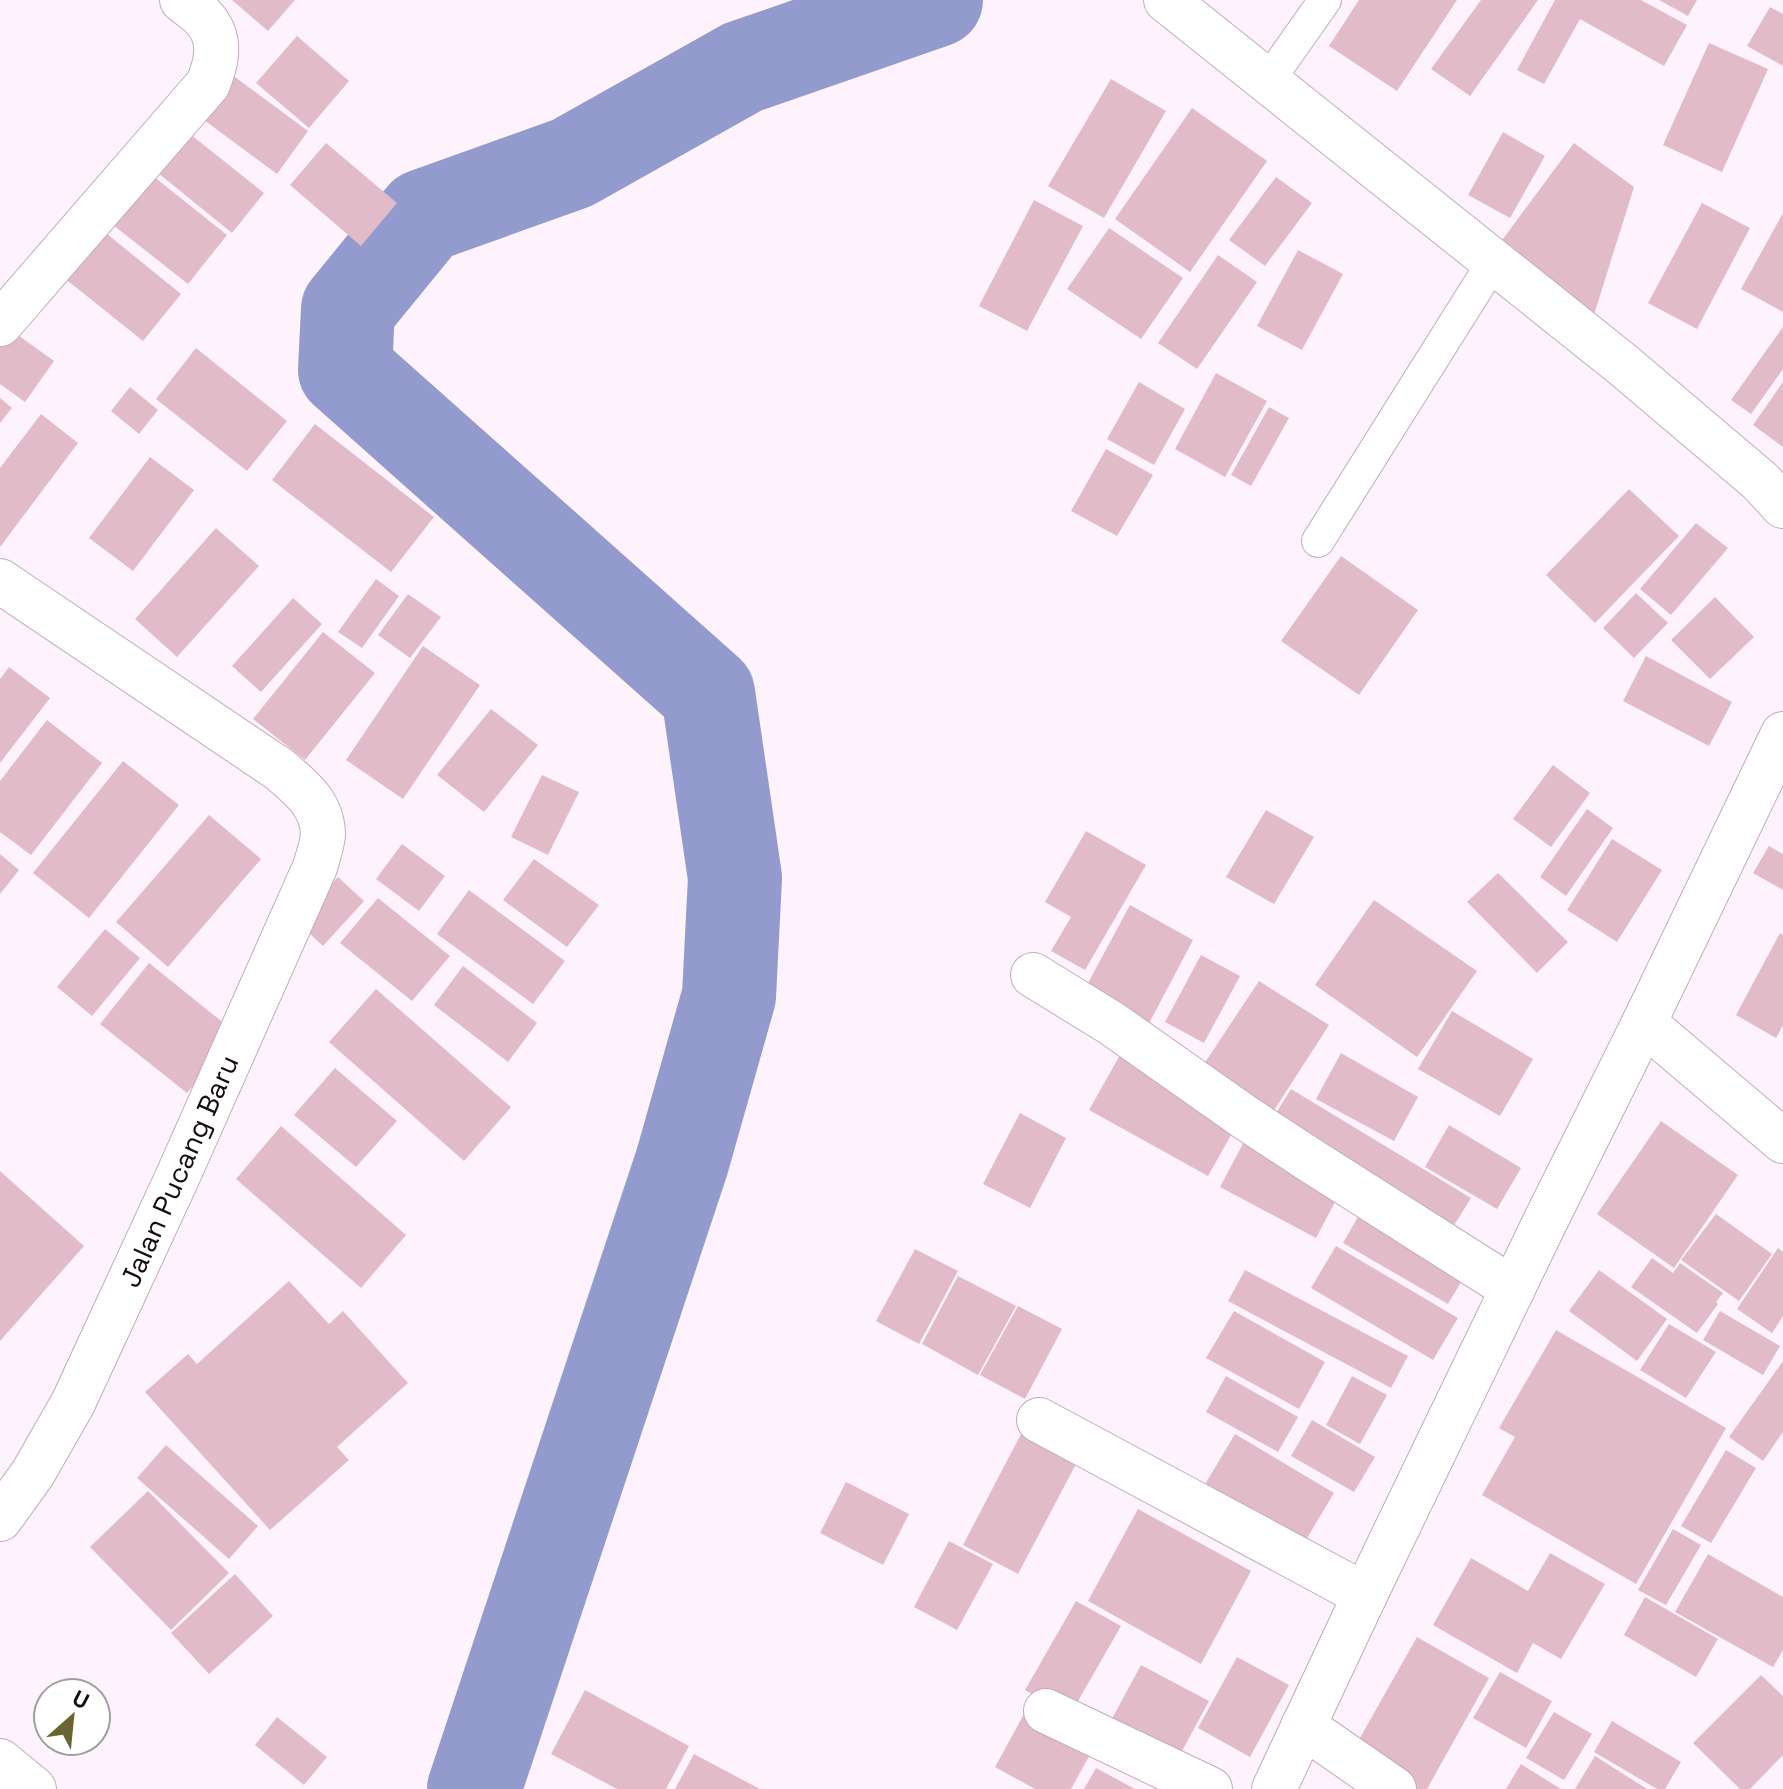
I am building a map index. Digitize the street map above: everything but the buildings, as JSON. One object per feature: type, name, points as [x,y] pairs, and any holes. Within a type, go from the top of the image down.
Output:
[{"type":"street","points":[[0,324],[208,84],[216,63],[216,41],[207,21],[182,0]]},
{"type":"street","points":[[1166,0],[1633,373],[1760,481],[1783,506]]},
{"type":"street","name":"Jalan Pucang Baru","points":[[0,581],[279,769],[306,792],[318,809],[323,835],[315,867],[73,1403],[33,1473],[0,1519]]},
{"type":"street","points":[[1274,1789],[1783,734]]},
{"type":"street","points":[[1033,975],[1111,1023],[1310,1160],[1513,1289]]},
{"type":"street","points":[[1644,1023],[1783,1141]]},
{"type":"street","points":[[1039,1420],[1365,1595]]},
{"type":"street","points":[[1046,1711],[1210,1789]]},
{"type":"street","points":[[1303,1726],[1394,1789]]},
{"type":"street","points":[[0,1761],[34,1789]]},
{"type":"lane","points":[[1268,81],[1325,0]]},
{"type":"lane","points":[[1318,541],[1494,261]]},
{"type":"waterway","points":[[474,1789],[682,1162],[729,996],[735,878],[708,693],[345,370],[348,309],[424,216],[572,163],[743,67],[936,0]]}]
